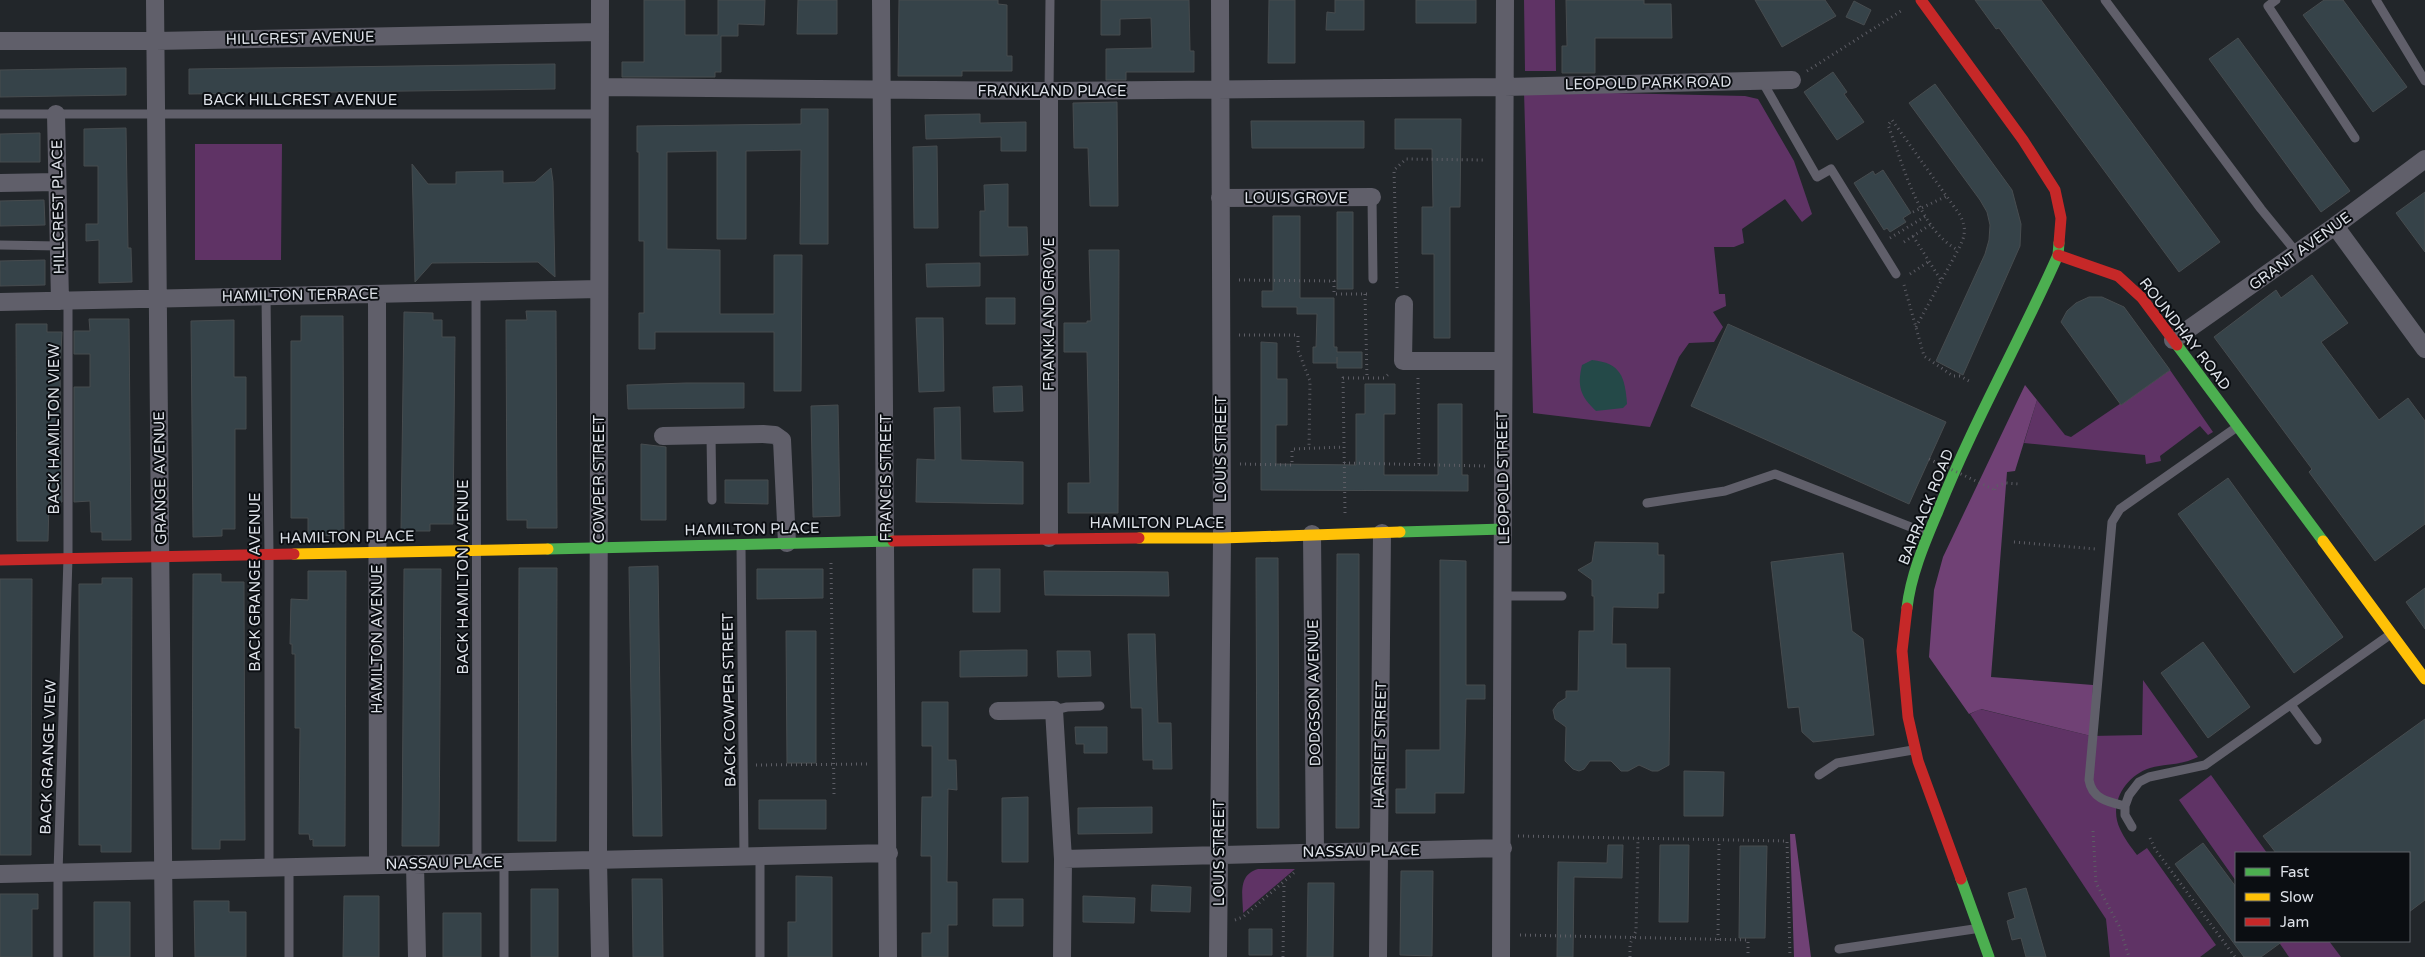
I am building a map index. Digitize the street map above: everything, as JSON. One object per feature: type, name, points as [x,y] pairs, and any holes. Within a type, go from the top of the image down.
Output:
[{"type":"street","name":"GRANGE AVENUE","points":[[155,0],[164,957]]},
{"type":"street","name":"COWPER STREET","points":[[600,0],[598,547],[598,860],[600,957]]},
{"type":"street","name":"FRANCIS STREET","points":[[881,0],[889,853],[888,957]]},
{"type":"street","name":"LOUIS STREET","points":[[1218,957],[1222,538],[1220,0]]},
{"type":"street","name":"LEOPOLD STREET","points":[[1501,957],[1505,0]]},
{"type":"street","points":[[1921,0],[2023,140],[2055,190],[2061,218],[2058,255]]},
{"type":"street","name":"HILLCREST AVENUE","points":[[0,41],[156,41],[600,32]]},
{"type":"street","name":"LEOPOLD PARK ROAD","points":[[1504,86],[1792,80]]},
{"type":"street","name":"FRANKLAND PLACE","points":[[600,87],[1049,91],[1504,86]]},
{"type":"street","name":"FRANKLAND GROVE","points":[[1049,91],[1049,538]]},
{"type":"street","name":"HILLCREST PLACE","points":[[56,114],[59,246],[64,301]]},
{"type":"street","name":"GRANT AVENUE","points":[[2173,340],[2335,226],[2425,159]]},
{"type":"street","points":[[0,183],[57,182]]},
{"type":"street","name":"LOUIS GROVE","points":[[1220,198],[1372,197]]},
{"type":"street","points":[[2335,226],[2425,349]]},
{"type":"street","name":"ROUNDHAY ROAD","points":[[2058,255],[2118,276],[2142,298],[2425,679]]},
{"type":"street","name":"BARRACK ROAD","points":[[1989,957],[1916,749],[1908,717],[1902,651],[1908,598],[1917,564],[1975,428],[2005,364],[2029,320],[2058,255]]},
{"type":"street","name":"HAMILTON TERRACE","points":[[0,302],[599,289]]},
{"type":"street","name":"HAMILTON AVENUE","points":[[377,294],[378,865]]},
{"type":"street","points":[[1404,304],[1411,361],[1502,361]]},
{"type":"street","points":[[663,436],[763,434],[775,435],[782,440],[787,543]]},
{"type":"street","name":"HAMILTON PLACE","points":[[0,560],[1049,538],[1222,538],[1504,529]]},
{"type":"street","name":"HARRIET STREET","points":[[1378,957],[1382,533]]},
{"type":"street","name":"DODGSON AVENUE","points":[[1312,534],[1315,852]]},
{"type":"street","points":[[998,710],[1054,710],[1063,859],[1062,957]]},
{"type":"street","name":"NASSAU PLACE","points":[[1063,859],[1379,850],[1502,842]]},
{"type":"street","name":"NASSAU PLACE","points":[[0,874],[889,853]]},
{"type":"street","points":[[415,864],[416,957]]},
{"type":"lane","points":[[1049,91],[1050,0]]},
{"type":"lane","points":[[2105,0],[2261,209],[2297,253]]},
{"type":"lane","points":[[2276,0],[2268,6],[2355,138]]},
{"type":"lane","points":[[2376,0],[2425,80]]},
{"type":"lane","points":[[1762,81],[1817,177],[1831,169],[1896,274]]},
{"type":"lane","name":"BACK HILLCREST AVENUE","points":[[0,114],[600,114]]},
{"type":"lane","points":[[1372,197],[1373,279]]},
{"type":"lane","points":[[0,245],[59,246]]},
{"type":"lane","name":"BACK HAMILTON AVENUE","points":[[476,292],[478,863]]},
{"type":"lane","name":"BACK GRANGE AVENUE","points":[[266,296],[269,554],[269,867]]},
{"type":"lane","name":"BACK HAMILTON VIEW","points":[[64,301],[68,558]]},
{"type":"lane","points":[[2125,806],[2108,802],[2098,797],[2091,789],[2089,780],[2112,522],[2120,509],[2238,427]]},
{"type":"lane","points":[[710,436],[712,500]]},
{"type":"lane","points":[[1647,503],[1725,491],[1775,474],[1929,534]]},
{"type":"lane","name":"BACK COWPER STREET","points":[[741,544],[743,765],[760,957]]},
{"type":"lane","name":"BACK GRANGE VIEW","points":[[58,957],[58,873],[68,558]]},
{"type":"lane","points":[[1504,596],[1562,596]]},
{"type":"lane","points":[[2132,827],[2125,815],[2125,806],[2129,795],[2139,782],[2149,777],[2205,765],[2391,634]]},
{"type":"lane","points":[[2291,705],[2317,740]]},
{"type":"lane","points":[[1054,710],[1067,707],[1100,706]]},
{"type":"lane","points":[[1819,775],[1837,763],[1916,749]]},
{"type":"lane","points":[[504,862],[504,957]]},
{"type":"lane","points":[[289,867],[289,957]]},
{"type":"lane","points":[[1839,949],[1980,928]]},
{"type":"path","points":[[1792,80],[1904,10]]},
{"type":"path","points":[[1916,327],[1958,250],[1964,236],[1965,225],[1947,196],[1892,120],[1888,125],[1921,208],[1936,233],[1958,250]]},
{"type":"path","points":[[1404,304],[1397,293],[1394,170],[1406,159],[1503,161]]},
{"type":"path","points":[[1913,212],[1947,196]]},
{"type":"path","points":[[1878,246],[1926,216]]},
{"type":"path","points":[[1904,242],[1930,224]]},
{"type":"path","points":[[1913,236],[1942,282]]},
{"type":"path","points":[[1928,262],[1902,278],[1924,356],[1930,362],[1953,376],[1960,376],[1969,381]]},
{"type":"path","points":[[1220,280],[1334,281],[1334,294],[1373,294]]},
{"type":"path","points":[[1366,294],[1368,378]]},
{"type":"path","points":[[1221,335],[1298,335],[1298,350],[1310,381],[1309,448]]},
{"type":"path","points":[[1345,534],[1343,378],[1384,378],[1411,361],[1419,464]]},
{"type":"path","points":[[1221,464],[1292,465],[1292,449],[1344,447]]},
{"type":"path","points":[[1929,459],[1995,490],[1996,486],[2006,483],[2019,484]]},
{"type":"path","points":[[1344,463],[1503,466]]},
{"type":"path","points":[[831,542],[834,795]]},
{"type":"path","points":[[2014,542],[2110,550]]},
{"type":"path","points":[[743,765],[888,764]]},
{"type":"path","points":[[2093,831],[2096,883],[2119,926],[2129,957]]},
{"type":"path","points":[[1502,842],[1638,838],[1787,841],[1790,957]]},
{"type":"path","points":[[1630,957],[1630,944],[1636,931],[1638,838]]},
{"type":"path","points":[[2150,838],[2155,849],[2235,957]]},
{"type":"path","points":[[1718,940],[1719,840]]},
{"type":"path","points":[[1218,927],[1243,918],[1315,852]]},
{"type":"path","points":[[1283,957],[1284,882]]},
{"type":"path","points":[[1501,935],[1748,940],[1748,957]]},
{"type":"shaded area","points":[[1524,0],[1555,0],[1556,71],[1525,71]]},
{"type":"shaded area","points":[[1524,91],[1745,96],[1758,99],[1794,161],[1812,214],[1802,222],[1785,199],[1742,229],[1744,243],[1734,247],[1714,247],[1719,294],[1725,294],[1726,306],[1713,312],[1723,327],[1714,342],[1689,343],[1679,357],[1650,427],[1533,413]]},
{"type":"shaded area","points":[[195,144],[282,144],[281,260],[195,260]]},
{"type":"shaded area","points":[[1592,360],[1609,364],[1620,373],[1625,386],[1627,404],[1623,408],[1596,411],[1586,400],[1580,385],[1582,365]]},
{"type":"shaded area","points":[[2170,370],[2213,432],[2208,435],[2200,426],[2160,456],[2161,461],[2146,464],[2145,455],[2024,443],[2037,400],[2065,435],[2071,437]]},
{"type":"shaded area","points":[[2025,385],[2037,400],[2015,471],[2007,472],[1991,677],[2093,685],[2091,736],[1981,709],[1969,714],[1929,657],[1934,590],[1943,557]]},
{"type":"shaded area","points":[[2143,680],[2198,757],[2185,762],[2156,766],[2133,777],[2121,792],[2116,810],[2117,820],[2124,836],[2137,855],[2147,848],[2216,945],[2200,957],[2110,957],[2106,919],[1970,714],[1980,709],[2091,736],[2142,735]]},
{"type":"shaded area","points":[[2211,775],[2266,852],[2235,852],[2235,880],[2179,800]]},
{"type":"shaded area","points":[[1790,834],[1795,834],[1811,957],[1794,957]]},
{"type":"shaded area","points":[[1258,869],[1295,869],[1243,913],[1242,893],[1244,881],[1251,872]]},
{"type":"shaded area","points":[[2279,942],[2330,942],[2341,957],[2289,957]]},
{"type":"building","points":[[644,0],[685,0],[685,35],[718,35],[718,0],[765,0],[764,25],[738,24],[738,36],[721,36],[721,72],[715,72],[715,77],[622,77],[622,62],[644,62]]},
{"type":"building","points":[[798,0],[837,0],[837,34],[797,34]]},
{"type":"building","points":[[899,0],[998,0],[998,4],[1007,5],[1007,56],[1012,56],[1012,71],[962,71],[962,76],[898,76]]},
{"type":"building","points":[[1101,0],[1189,0],[1190,51],[1194,51],[1194,72],[1126,72],[1126,80],[1106,80],[1106,49],[1152,48],[1151,18],[1120,19],[1120,35],[1101,35]]},
{"type":"building","points":[[1269,0],[1295,0],[1295,63],[1268,63]]},
{"type":"building","points":[[1335,0],[1364,0],[1364,30],[1326,30],[1327,12],[1335,13]]},
{"type":"building","points":[[1416,0],[1476,0],[1476,23],[1416,23]]},
{"type":"building","points":[[1566,0],[1644,0],[1644,4],[1671,4],[1672,38],[1595,38],[1595,73],[1562,73],[1562,46],[1567,46]]},
{"type":"building","points":[[1755,0],[1825,0],[1836,16],[1782,47]]},
{"type":"building","points":[[1975,0],[2041,0],[2220,242],[2179,272],[1999,28],[1996,29]]},
{"type":"building","points":[[2324,0],[2343,0],[2407,87],[2373,112],[2303,15]]},
{"type":"building","points":[[1854,1],[1871,10],[1864,25],[1846,17]]},
{"type":"building","points":[[2238,38],[2350,191],[2321,212],[2209,59]]},
{"type":"building","points":[[555,64],[555,89],[189,94],[189,69]]},
{"type":"building","points":[[126,68],[126,95],[0,97],[0,70]]},
{"type":"building","points":[[1833,72],[1847,92],[1844,94],[1864,122],[1837,140],[1804,92]]},
{"type":"building","points":[[1935,84],[2012,190],[2021,224],[2020,246],[1963,375],[1936,361],[1985,254],[1989,240],[1990,225],[1987,212],[1980,200],[1909,103]]},
{"type":"building","points":[[1117,102],[1118,206],[1090,206],[1088,148],[1074,148],[1073,103]]},
{"type":"building","points":[[801,109],[828,109],[828,244],[800,244],[801,150],[746,151],[746,239],[717,239],[717,151],[667,152],[667,249],[720,250],[720,314],[774,314],[774,255],[802,255],[801,391],[774,391],[774,332],[655,332],[655,349],[639,349],[639,313],[644,313],[644,241],[639,241],[639,152],[637,152],[637,126],[801,124]]},
{"type":"building","points":[[980,114],[980,123],[1026,122],[1026,151],[1001,151],[1001,137],[926,139],[925,115]]},
{"type":"building","points":[[1395,119],[1461,119],[1460,207],[1450,207],[1450,338],[1434,338],[1434,254],[1422,254],[1422,207],[1433,207],[1432,149],[1395,149]]},
{"type":"building","points":[[1251,121],[1364,121],[1364,148],[1252,148]]},
{"type":"building","points":[[126,128],[128,248],[131,248],[132,282],[99,283],[99,240],[86,241],[86,224],[98,224],[98,166],[84,166],[84,129]]},
{"type":"building","points":[[40,133],[40,162],[0,162],[0,134]]},
{"type":"building","points":[[937,146],[938,228],[914,228],[913,147]]},
{"type":"building","points":[[412,164],[428,184],[456,184],[456,172],[503,171],[503,183],[535,182],[551,168],[555,277],[538,262],[432,263],[415,282]]},
{"type":"building","points":[[1883,170],[1911,213],[1903,218],[1906,222],[1890,232],[1887,228],[1884,230],[1854,183],[1873,171],[1875,175]]},
{"type":"building","points":[[1008,184],[1008,227],[1027,227],[1028,255],[980,256],[980,211],[985,211],[984,185]]},
{"type":"building","points":[[2425,192],[2425,252],[2396,213]]},
{"type":"building","points":[[44,200],[45,225],[0,226],[0,201]]},
{"type":"building","points":[[1337,212],[1353,212],[1353,289],[1337,289]]},
{"type":"building","points":[[1273,216],[1300,216],[1300,298],[1334,298],[1334,347],[1337,347],[1337,352],[1362,352],[1362,368],[1337,368],[1337,363],[1313,363],[1313,347],[1316,347],[1317,314],[1297,314],[1297,307],[1262,307],[1262,291],[1273,291]]},
{"type":"building","points":[[1089,250],[1119,250],[1118,513],[1068,513],[1068,483],[1090,483],[1087,352],[1064,352],[1064,323],[1087,323],[1087,321],[1091,321]]},
{"type":"building","points":[[45,260],[45,285],[0,286],[0,261]]},
{"type":"building","points":[[980,263],[980,286],[927,287],[926,264]]},
{"type":"building","points":[[2312,275],[2348,323],[2321,342],[2379,420],[2408,398],[2425,421],[2425,524],[2375,561],[2309,472],[2312,469],[2214,337],[2276,290],[2281,298]]},
{"type":"building","points":[[2089,297],[2102,297],[2124,307],[2170,370],[2121,405],[2061,322],[2067,311],[2076,303]]},
{"type":"building","points":[[986,298],[1015,298],[1015,324],[986,324]]},
{"type":"building","points":[[526,311],[556,311],[557,528],[527,528],[527,520],[507,520],[506,320],[527,320]]},
{"type":"building","points":[[404,312],[433,313],[433,320],[442,320],[442,337],[455,337],[453,524],[430,524],[430,531],[401,531]]},
{"type":"building","points":[[301,316],[343,316],[344,535],[308,536],[308,518],[291,518],[291,341],[301,341]]},
{"type":"building","points":[[916,318],[943,318],[944,391],[919,392]]},
{"type":"building","points":[[89,319],[129,319],[131,540],[102,540],[102,532],[91,532],[90,501],[74,502],[74,387],[90,387],[90,354],[74,354],[74,331],[90,331]]},
{"type":"building","points":[[234,320],[234,377],[246,377],[246,429],[235,429],[235,529],[222,529],[222,536],[193,537],[191,321]]},
{"type":"building","points":[[16,324],[47,324],[47,332],[62,332],[60,371],[62,502],[49,502],[48,541],[17,541]]},
{"type":"building","points":[[1728,324],[1946,422],[1909,504],[1691,406]]},
{"type":"building","points":[[1261,342],[1277,343],[1277,379],[1287,379],[1287,425],[1276,425],[1276,464],[1356,465],[1356,414],[1365,414],[1365,384],[1395,384],[1395,414],[1384,414],[1384,475],[1438,475],[1438,404],[1462,404],[1462,475],[1468,475],[1468,491],[1261,490]]},
{"type":"building","points":[[744,383],[744,408],[628,409],[627,385]]},
{"type":"building","points":[[1022,386],[1023,411],[994,412],[993,387]]},
{"type":"building","points":[[838,405],[840,516],[813,517],[811,406]]},
{"type":"building","points":[[960,407],[961,460],[1023,462],[1023,504],[916,502],[917,459],[935,460],[934,408]]},
{"type":"building","points":[[641,444],[666,447],[666,520],[641,520]]},
{"type":"building","points":[[2228,478],[2343,637],[2294,673],[2178,514]]},
{"type":"building","points":[[725,480],[768,480],[768,504],[725,503]]},
{"type":"building","points":[[1595,542],[1658,543],[1658,555],[1664,555],[1664,593],[1658,593],[1658,608],[1613,607],[1612,644],[1626,644],[1626,668],[1670,668],[1669,765],[1658,771],[1652,771],[1639,765],[1628,771],[1621,771],[1611,761],[1590,761],[1584,769],[1579,771],[1573,769],[1565,761],[1566,727],[1555,719],[1553,710],[1558,703],[1566,698],[1566,691],[1578,691],[1579,631],[1594,631],[1592,580],[1578,570],[1592,562]]},
{"type":"building","points":[[1843,553],[1852,631],[1863,639],[1874,735],[1813,742],[1802,732],[1799,707],[1788,708],[1771,562]]},
{"type":"building","points":[[1337,554],[1359,554],[1359,828],[1336,828]]},
{"type":"building","points":[[1256,558],[1278,558],[1279,828],[1257,828]]},
{"type":"building","points":[[1440,560],[1466,561],[1466,685],[1485,685],[1485,699],[1466,699],[1464,793],[1435,793],[1435,813],[1396,813],[1396,789],[1406,789],[1406,750],[1440,750]]},
{"type":"building","points":[[658,566],[662,836],[633,836],[629,567]]},
{"type":"building","points":[[519,568],[557,568],[556,841],[518,841]]},
{"type":"building","points":[[404,569],[441,569],[439,846],[402,846]]},
{"type":"building","points":[[757,569],[823,569],[823,598],[757,599]]},
{"type":"building","points":[[973,569],[1000,569],[1000,612],[973,612]]},
{"type":"building","points":[[308,571],[346,571],[345,846],[313,846],[313,839],[310,840],[309,834],[299,834],[300,728],[295,728],[295,654],[292,654],[292,644],[290,644],[291,599],[308,600]]},
{"type":"building","points":[[1044,571],[1168,572],[1169,596],[1045,595]]},
{"type":"building","points":[[193,574],[221,574],[221,582],[244,582],[245,840],[220,840],[220,849],[192,849]]},
{"type":"building","points":[[102,578],[132,578],[131,852],[101,852],[101,845],[79,845],[79,584],[102,584]]},
{"type":"building","points":[[0,579],[32,579],[31,855],[0,855]]},
{"type":"building","points":[[2425,588],[2425,629],[2406,602]]},
{"type":"building","points":[[786,631],[816,631],[816,763],[787,763]]},
{"type":"building","points":[[1128,634],[1155,634],[1158,723],[1171,723],[1172,769],[1153,769],[1153,760],[1143,760],[1142,708],[1131,708]]},
{"type":"building","points":[[2203,642],[2250,707],[2208,738],[2161,673]]},
{"type":"building","points":[[1027,650],[1027,676],[960,677],[960,651]]},
{"type":"building","points":[[1057,651],[1090,651],[1091,676],[1058,677]]},
{"type":"building","points":[[922,702],[948,702],[948,760],[956,760],[957,790],[948,789],[947,882],[957,882],[957,925],[948,925],[948,957],[922,957],[922,933],[931,933],[931,856],[921,856],[922,797],[932,797],[932,746],[922,746]]},
{"type":"building","points":[[2425,719],[2425,900],[2410,911],[2410,852],[2275,852],[2263,836]]},
{"type":"building","points":[[1075,727],[1107,727],[1107,753],[1084,753],[1084,744],[1076,744]]},
{"type":"building","points":[[1684,771],[1724,772],[1723,816],[1684,816]]},
{"type":"building","points":[[1028,797],[1028,862],[1002,862],[1002,798]]},
{"type":"building","points":[[759,800],[826,800],[826,829],[759,829]]},
{"type":"building","points":[[1152,807],[1152,833],[1078,834],[1078,808]]},
{"type":"building","points":[[2203,843],[2235,886],[2235,942],[2282,942],[2261,957],[2244,957],[2175,864]]},
{"type":"building","points":[[1608,845],[1623,845],[1622,878],[1574,877],[1573,957],[1557,957],[1558,862],[1607,863]]},
{"type":"building","points":[[1660,845],[1689,845],[1688,922],[1659,922]]},
{"type":"building","points":[[1740,846],[1767,846],[1765,938],[1739,938]]},
{"type":"building","points":[[1401,871],[1433,871],[1432,956],[1400,955]]},
{"type":"building","points":[[796,876],[832,877],[832,957],[788,957],[788,922],[796,922]]},
{"type":"building","points":[[632,879],[662,879],[663,957],[633,957]]},
{"type":"building","points":[[1308,883],[1334,883],[1333,957],[1307,957]]},
{"type":"building","points":[[1152,885],[1191,887],[1190,912],[1151,911]]},
{"type":"building","points":[[2026,888],[2046,957],[2026,957],[2021,938],[2012,940],[2007,921],[2015,918],[2008,893]]},
{"type":"building","points":[[531,889],[558,889],[558,957],[531,957]]},
{"type":"building","points":[[0,894],[38,894],[38,909],[32,909],[32,957],[0,957]]},
{"type":"building","points":[[344,896],[379,896],[379,957],[343,957]]},
{"type":"building","points":[[1083,896],[1135,898],[1134,923],[1083,922]]},
{"type":"building","points":[[993,899],[1023,899],[1023,926],[993,926]]},
{"type":"building","points":[[194,901],[229,901],[229,912],[246,912],[246,957],[195,957]]},
{"type":"building","points":[[94,902],[130,902],[130,957],[94,957]]},
{"type":"building","points":[[443,913],[481,913],[481,957],[443,957]]},
{"type":"building","points":[[1249,929],[1272,929],[1272,955],[1249,955]]},
{"type":"traffic: fast","points":[[1907,608],[1915,571],[1933,523],[1966,446],[2058,255],[2059,243]]},
{"type":"traffic: fast","points":[[2177,345],[2323,541]]},
{"type":"traffic: fast","points":[[1400,532],[1504,529]]},
{"type":"traffic: fast","points":[[548,549],[893,541]]},
{"type":"traffic: fast","points":[[1961,879],[1989,957]]},
{"type":"traffic: slow","points":[[1139,538],[1222,538],[1400,532]]},
{"type":"traffic: slow","points":[[2323,541],[2425,679]]},
{"type":"traffic: slow","points":[[294,554],[548,549]]},
{"type":"traffic: jam","points":[[1921,0],[2023,140],[2055,190],[2061,218],[2059,243]]},
{"type":"traffic: jam","points":[[2058,255],[2118,276],[2142,298],[2177,345]]},
{"type":"traffic: jam","points":[[893,541],[1139,538]]},
{"type":"traffic: jam","points":[[0,560],[294,554]]},
{"type":"traffic: jam","points":[[1907,608],[1902,651],[1908,717],[1918,761],[1961,879]]}]
